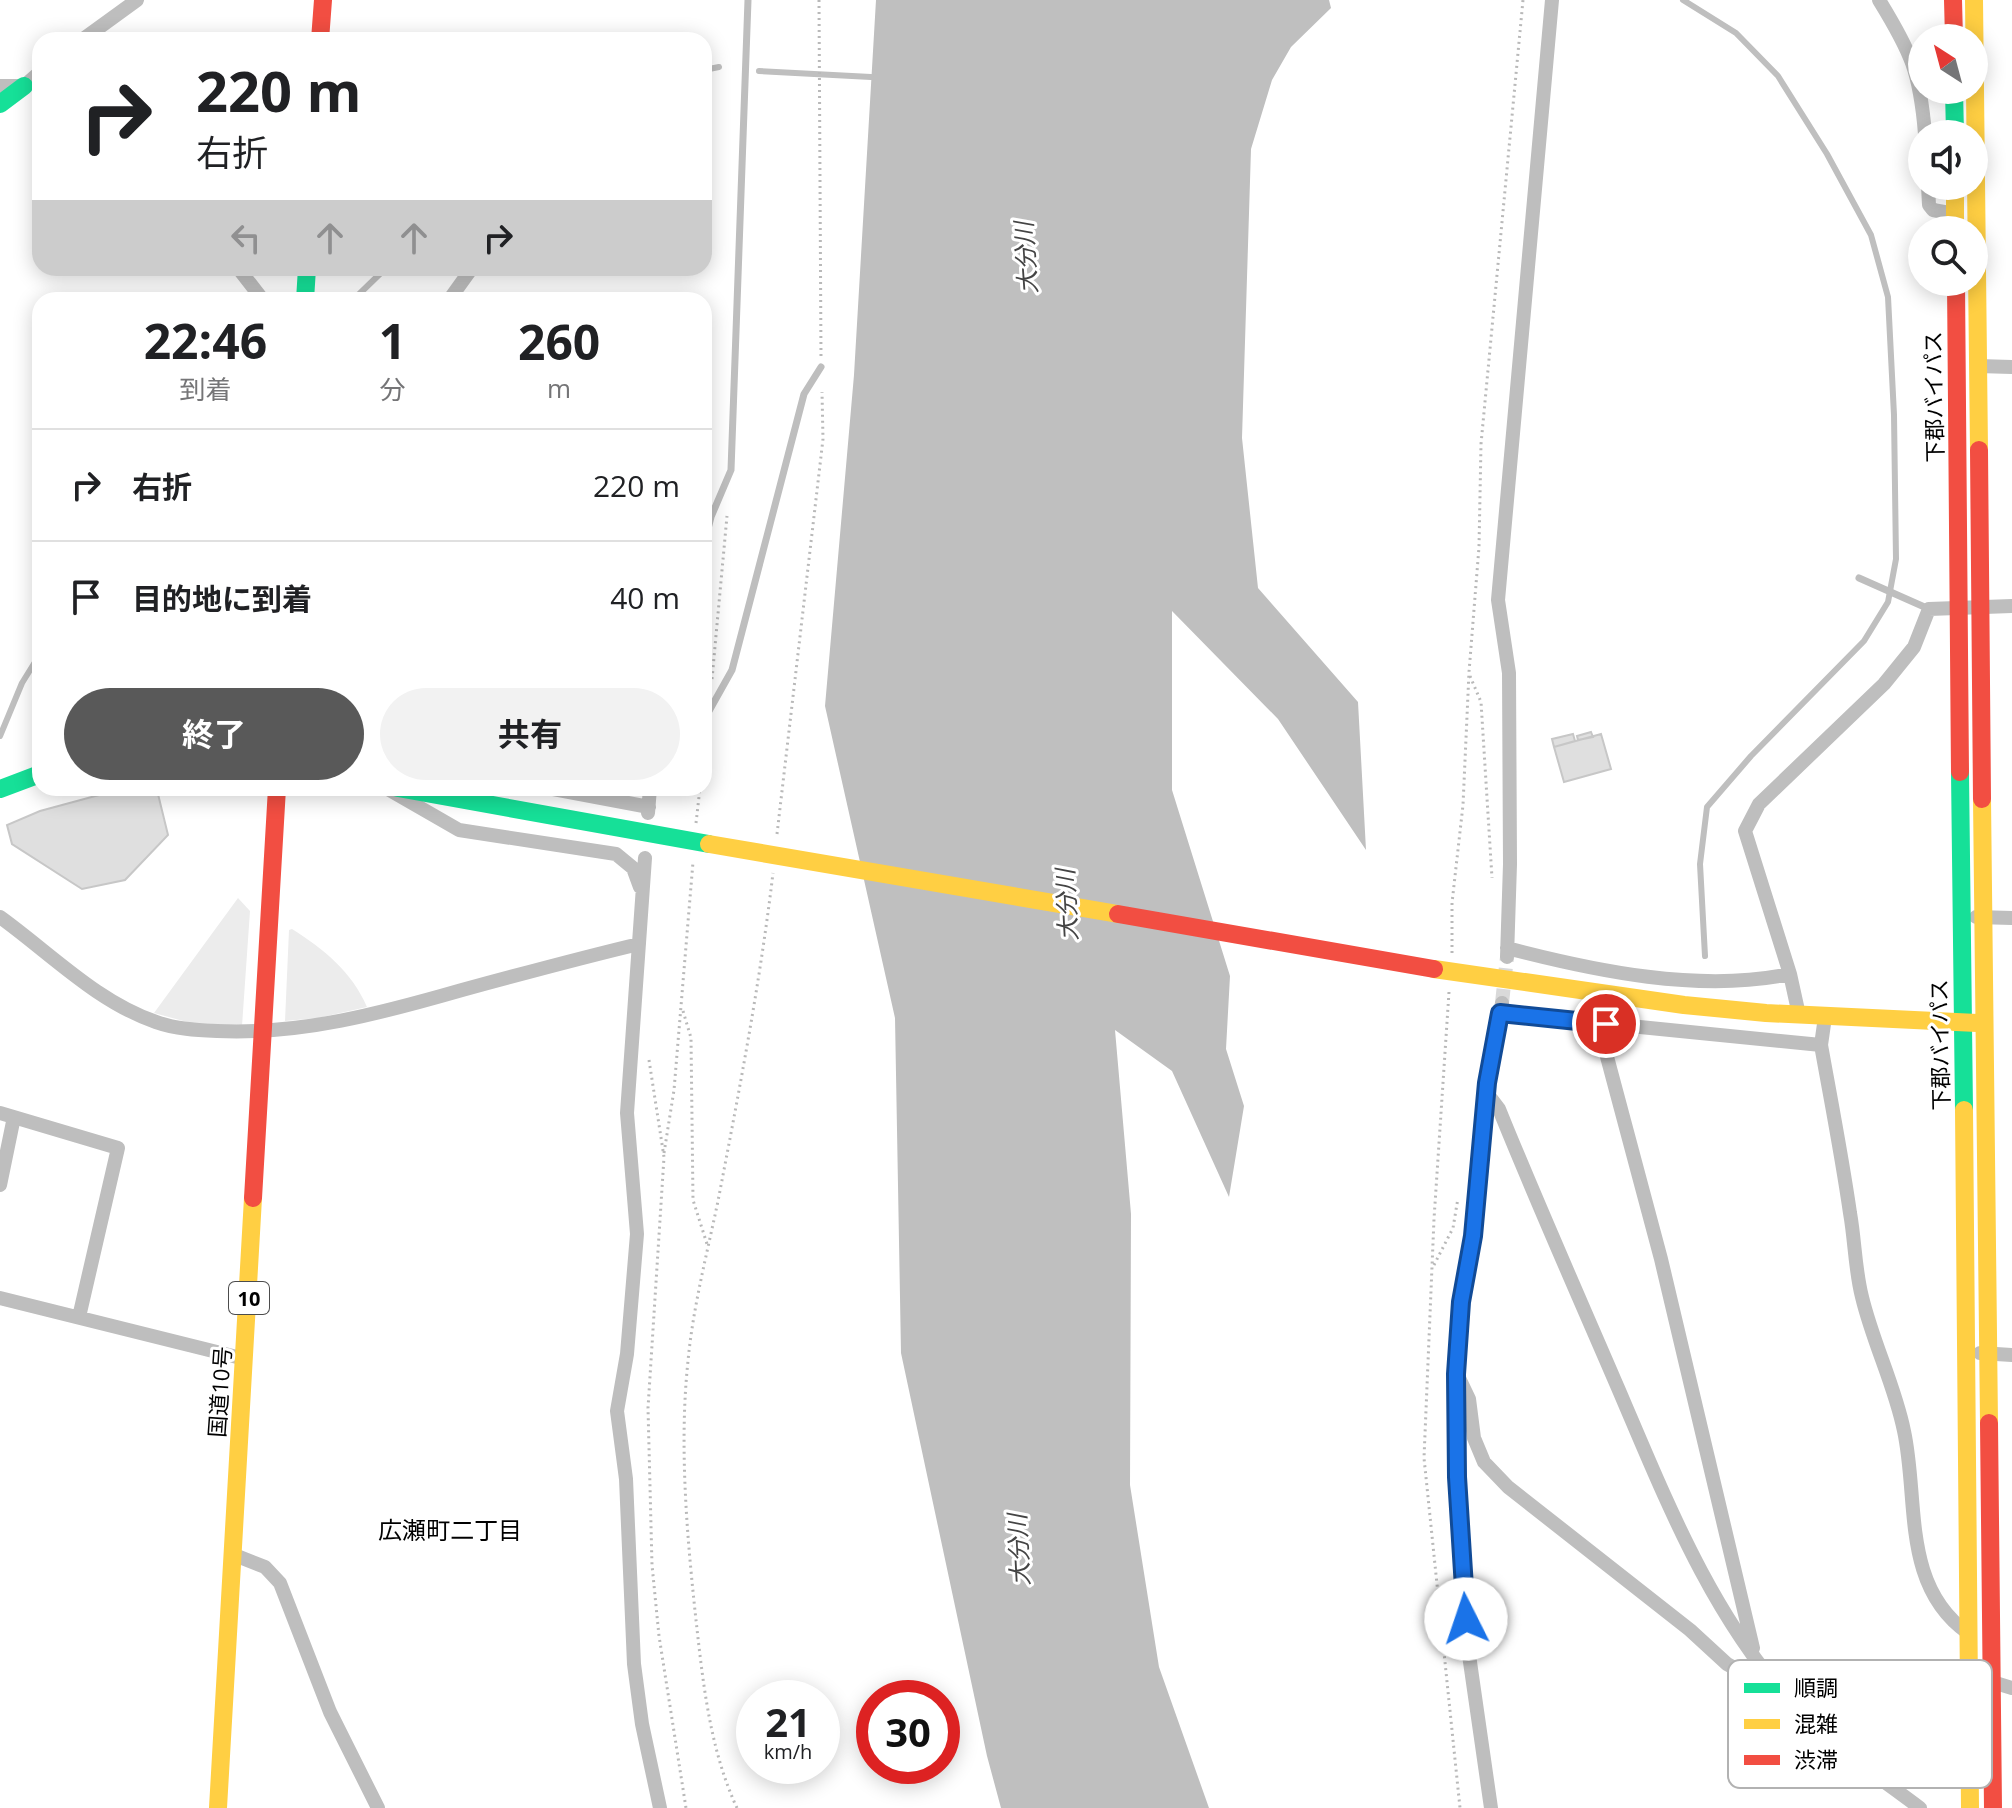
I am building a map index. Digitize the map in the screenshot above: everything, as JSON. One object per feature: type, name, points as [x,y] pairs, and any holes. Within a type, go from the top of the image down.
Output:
[{"type":"main road","points":[[321,32],[323,0]]},
{"type":"main road","points":[[1953,0],[1954,24]]},
{"type":"main road","points":[[1974,0],[1992,1660]]},
{"type":"main road","points":[[0,104],[32,88]]},
{"type":"main road","name":"下郡バイパス","points":[[1956,296],[1969,1660]]},
{"type":"main road","points":[[0,789],[32,777]]},
{"type":"main road","name":"国道10号","points":[[218,1808],[277,796]]},
{"type":"main road","points":[[442,796],[1442,971],[1684,1005],[1825,1017],[1985,1023]]},
{"type":"main road","points":[[1992,1682],[1993,1808]]},
{"type":"main road","name":"下郡バイパス","points":[[1970,1788],[1970,1808]]},
{"type":"street","points":[[93,32],[137,0]]},
{"type":"street","points":[[1552,0],[1498,600],[1509,673],[1507,952],[1624,972],[1709,982],[1757,981],[1790,974]]},
{"type":"street","points":[[1879,0],[1907,46],[1916,68],[1923,120]]},
{"type":"street","points":[[0,80],[32,88]]},
{"type":"street","points":[[0,86],[32,88]]},
{"type":"street","points":[[1929,200],[1933,210],[1944,216]]},
{"type":"street","points":[[244,276],[257,292]]},
{"type":"street","points":[[1978,366],[2012,367]]},
{"type":"street","points":[[1799,1015],[1790,974],[1745,831],[1759,804],[1884,684],[1914,647],[1925,608],[2012,606]]},
{"type":"street","points":[[400,796],[459,830],[616,854],[633,868],[642,899]]},
{"type":"street","points":[[584,796],[648,810],[649,796]]},
{"type":"street","points":[[645,858],[627,1113],[637,1234],[627,1354],[617,1411],[626,1479],[634,1664],[642,1724],[660,1808]]},
{"type":"street","points":[[0,917],[107,998],[143,1017],[186,1029],[264,1031],[317,1026],[415,1004],[639,944]]},
{"type":"street","points":[[1962,917],[2012,918]]},
{"type":"street","points":[[1491,1808],[1468,1648],[1457,1477],[1456,1374],[1461,1302],[1473,1236],[1486,1092],[1501,1008],[1606,1024],[1821,1045]]},
{"type":"street","points":[[1825,1017],[1821,1045],[1853,1230],[1857,1279],[1904,1429],[1921,1565],[1941,1605],[1968,1633]]},
{"type":"street","points":[[1606,1024],[1606,1053],[1661,1259],[1755,1656]]},
{"type":"street","points":[[1486,1092],[1499,1109],[1661,1489],[1703,1578],[1758,1660]]},
{"type":"street","points":[[0,1185],[7,1115],[118,1148],[79,1317]]},
{"type":"street","points":[[0,1298],[245,1359]]},
{"type":"street","points":[[1966,1351],[2012,1355]]},
{"type":"street","points":[[1456,1374],[1469,1399],[1474,1438],[1484,1462],[1508,1487],[1690,1630],[1728,1665]]},
{"type":"street","points":[[232,1554],[265,1567],[280,1583],[330,1712],[378,1808]]},
{"type":"street","points":[[1992,1682],[2012,1688]]},
{"type":"street","points":[[1893,1788],[1920,1808]]},
{"type":"lane","points":[[712,515],[731,470],[748,0]]},
{"type":"lane","points":[[712,702],[732,670],[804,394],[821,367]]},
{"type":"lane","points":[[1859,578],[1925,608]]},
{"type":"path","points":[[777,833],[823,439],[819,0]]},
{"type":"path","points":[[1460,1808],[1424,1458],[1442,971],[1463,805],[1479,547],[1481,444],[1523,0]]},
{"type":"path","points":[[712,681],[727,515]]},
{"type":"path","points":[[1469,672],[1481,702],[1492,886]]},
{"type":"path","points":[[686,1808],[659,1636],[648,1485],[648,1408],[664,1157],[702,843],[700,796]]},
{"type":"path","points":[[737,1808],[728,1788],[709,1710],[698,1641],[687,1522],[685,1399],[688,1359],[765,943],[774,864]]},
{"type":"path","points":[[682,1008],[691,1038],[693,1200],[708,1248]]},
{"type":"path","points":[[647,1048],[664,1157]]},
{"type":"path","points":[[1432,1268],[1453,1228],[1461,1186]]},
{"type":"shaded area","points":[[238,898],[250,911],[242,1026],[187,1022],[154,1013]]},
{"type":"shaded area","points":[[292,929],[336,962],[361,994],[367,1007],[318,1018],[285,1021],[289,930]]},
{"type":"water","name":"大分川","points":[[876,0],[1329,0],[1331,8],[1291,47],[1272,80],[1251,149],[1242,438],[1258,588],[1358,702],[1366,850],[1278,719],[1172,611],[1172,790],[1230,976],[1226,1049],[1244,1106],[1229,1197],[1172,1071],[1115,1030],[1131,1214],[1130,1485],[1159,1667],[1209,1808],[1001,1808],[987,1756],[901,1353],[895,1018],[825,706],[854,375]]},
{"type":"building","points":[[1591,732],[1593,737],[1578,740],[1577,736]]},
{"type":"building","points":[[1573,734],[1575,741],[1554,747],[1552,739]]},
{"type":"building","points":[[1601,734],[1611,769],[1564,782],[1554,747]]},
{"type":"building","points":[[95,796],[158,796],[168,835],[125,880],[82,889],[12,844],[7,825],[40,811]]},
{"type":"waterway","points":[[1683,0],[1736,33],[1778,76],[1827,154],[1871,235],[1888,297],[1894,415],[1896,559],[1888,602],[1864,641],[1751,756],[1707,807],[1700,864],[1705,956]]},
{"type":"waterway","points":[[712,68],[719,67]]},
{"type":"waterway","points":[[759,71],[871,77]]},
{"type":"waterway","points":[[361,292],[378,276]]},
{"type":"waterway","points":[[0,736],[32,667]]},
{"type":"tunnel","points":[[1502,1003],[1507,957]]},
{"type":"traffic: fast","points":[[0,104],[24,86]]},
{"type":"traffic: fast","points":[[1954,104],[1955,120]]},
{"type":"traffic: fast","points":[[306,276],[306,292]]},
{"type":"traffic: fast","points":[[1960,772],[1964,1110]]},
{"type":"traffic: fast","points":[[0,789],[32,777]]},
{"type":"traffic: fast","points":[[442,796],[709,844]]},
{"type":"traffic: slow","points":[[1974,0],[1979,450]]},
{"type":"traffic: slow","points":[[1955,200],[1955,216]]},
{"type":"traffic: slow","points":[[1982,799],[1989,1423]]},
{"type":"traffic: slow","points":[[709,844],[1118,914]]},
{"type":"traffic: slow","points":[[1434,969],[1684,1005],[1766,1013],[1977,1023]]},
{"type":"traffic: slow","points":[[1964,1110],[1969,1660]]},
{"type":"traffic: slow","points":[[218,1808],[253,1198]]},
{"type":"traffic: slow","points":[[1970,1788],[1970,1808]]},
{"type":"traffic: jam","points":[[321,32],[323,0]]},
{"type":"traffic: jam","points":[[1953,0],[1954,24]]},
{"type":"traffic: jam","points":[[1956,296],[1960,772]]},
{"type":"traffic: jam","points":[[1979,450],[1982,799]]},
{"type":"traffic: jam","points":[[253,1198],[277,796]]},
{"type":"traffic: jam","points":[[1118,914],[1434,969]]},
{"type":"traffic: jam","points":[[1989,1423],[1991,1660]]},
{"type":"traffic: jam","points":[[1992,1712],[1993,1808]]},
{"type":"district","name":"広瀬町二丁目","points":[[450,1529]]},
{"type":"route","points":[[1466,1619],[1457,1477],[1456,1374],[1461,1302],[1473,1236],[1487,1083],[1500,1013],[1606,1024]]}]
